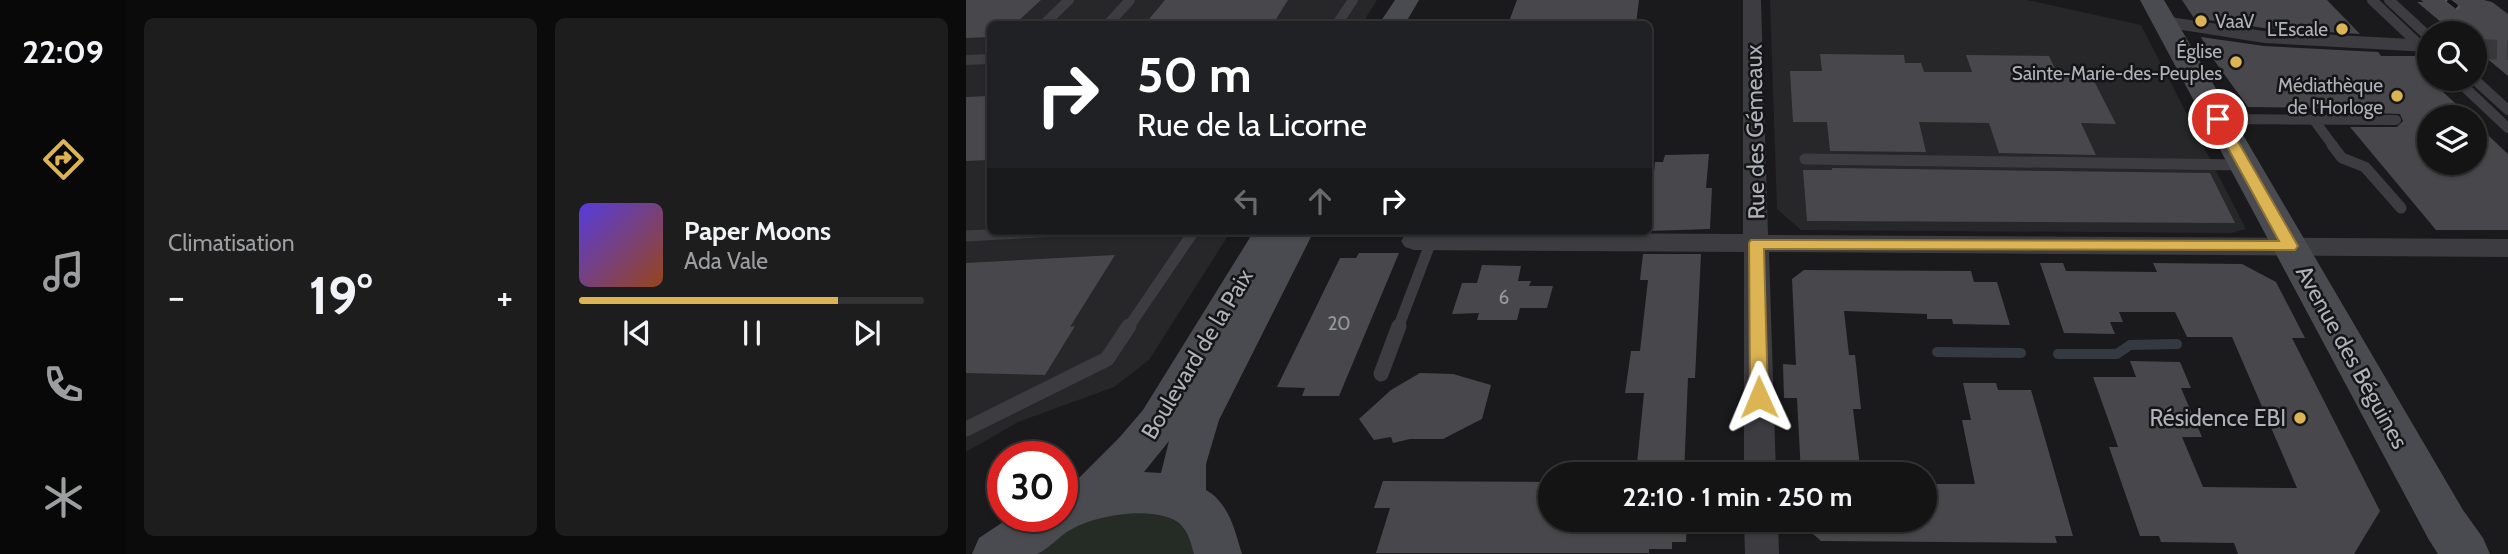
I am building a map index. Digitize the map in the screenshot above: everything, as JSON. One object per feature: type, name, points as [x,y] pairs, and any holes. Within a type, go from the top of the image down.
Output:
[{"type":"main road","points":[[1394,21],[1407,0]]},
{"type":"main road","points":[[1414,21],[1426,0]]},
{"type":"main road","name":"Avenue des Béguines","points":[[2164,15],[2218,119],[2458,547]]},
{"type":"main road","name":"Boulevard de la Paix","points":[[1078,501],[1135,452],[1158,423],[1269,235]]},
{"type":"main road","name":"Boulevard de la Paix","points":[[1183,500],[1184,464],[1198,419],[1295,235]]},
{"type":"main road","points":[[1078,506],[1114,494],[1139,492],[1163,494],[1183,500],[1205,517],[1212,528],[1218,554]]},
{"type":"main road","points":[[996,554],[1032,532]]},
{"type":"street","name":"Rue des Gémeaux","points":[[1752,0],[1760,462]]},
{"type":"street","points":[[2164,15],[2264,37],[2417,45]]},
{"type":"street","points":[[1427,237],[1756,243],[2508,248]]},
{"type":"street","points":[[1761,532],[1762,554]]},
{"type":"lane","points":[[1047,21],[1069,0]]},
{"type":"lane","points":[[1111,21],[1130,0]]},
{"type":"lane","points":[[1339,21],[1353,0]]},
{"type":"lane","points":[[2372,0],[2417,38]]},
{"type":"lane","points":[[2389,0],[2417,34]]},
{"type":"lane","points":[[966,68],[970,60]]},
{"type":"lane","points":[[2469,91],[2508,128]]},
{"type":"lane","points":[[2487,91],[2508,110]]},
{"type":"lane","points":[[2218,119],[2396,120]]},
{"type":"lane","points":[[2314,120],[2342,158],[2365,167],[2401,208]]},
{"type":"lane","points":[[1805,159],[2244,164]]},
{"type":"lane","points":[[966,236],[987,235]]},
{"type":"lane","points":[[966,429],[1107,359],[1191,235]]},
{"type":"lane","points":[[1381,374],[1427,237]]},
{"type":"shaded area","points":[[966,0],[1377,0],[1364,21],[987,21],[987,235],[1228,235],[1149,360],[1114,387],[1018,422],[966,452]]},
{"type":"shaded area","points":[[1770,0],[2027,0],[2141,25],[2246,229],[2231,233],[1801,230],[1777,209]]},
{"type":"shaded area","points":[[1097,512],[1163,513],[1185,528],[1197,554],[1016,554],[1058,532],[1078,532],[1078,522]]},
{"type":"building","points":[[966,0],[1041,0],[1018,21],[987,21],[987,37],[966,38]]},
{"type":"building","points":[[1165,0],[1288,0],[1275,21],[1148,21]]},
{"type":"building","points":[[1517,0],[1639,0],[1636,21],[1509,21]]},
{"type":"building","points":[[2182,0],[2327,0],[2360,34],[2264,28],[2194,18]]},
{"type":"building","points":[[2421,0],[2484,0],[2492,2],[2508,14],[2508,76],[2487,58],[2490,49],[2487,44],[2487,21],[2440,21],[2417,2],[2423,2]]},
{"type":"building","points":[[2201,37],[2264,46],[2378,52],[2381,56],[2417,56],[2417,91],[2442,91],[2457,105],[2417,105],[2417,175],[2487,175],[2487,134],[2508,154],[2508,230],[2436,230],[2350,127],[2397,127],[2403,121],[2400,114],[2337,112],[2334,108],[2248,107],[2211,56]]},
{"type":"building","points":[[1820,54],[1904,55],[1905,63],[1921,63],[1924,72],[1972,72],[1966,55],[2049,56],[2057,73],[2090,73],[2116,124],[2081,123],[2096,155],[1999,153],[1989,123],[1919,122],[1926,152],[1830,151],[1827,122],[1793,122],[1790,71],[1822,71]]},
{"type":"building","points":[[987,96],[987,160],[966,161],[966,97]]},
{"type":"building","points":[[1709,154],[1706,188],[1712,188],[1710,229],[1652,231],[1655,162],[1663,162],[1665,155]]},
{"type":"building","points":[[1832,168],[2210,173],[2235,223],[1807,221],[1803,170]]},
{"type":"building","points":[[1359,253],[1399,253],[1339,396],[1302,396],[1305,388],[1277,387],[1340,258],[1356,258]]},
{"type":"building","points":[[1643,254],[1701,254],[1695,378],[1688,378],[1684,462],[1637,462],[1644,393],[1625,393],[1631,351],[1640,351],[1648,280],[1640,280]]},
{"type":"building","points":[[1115,255],[1070,327],[1075,326],[1045,375],[966,373],[966,263]]},
{"type":"building","points":[[2040,263],[2063,263],[2066,271],[2157,272],[2153,263],[2242,264],[2276,282],[2305,338],[2292,338],[2380,511],[2354,554],[2238,554],[2234,543],[2161,542],[2159,536],[2140,536],[2109,447],[2118,447],[2093,377],[2136,377],[2130,361],[2180,362],[2191,388],[2181,388],[2202,437],[2182,437],[2203,487],[2297,488],[2232,337],[2187,337],[2175,312],[2119,312],[2123,322],[2110,322],[2115,334],[2064,333]]},
{"type":"building","points":[[1482,265],[1521,266],[1518,281],[1531,281],[1529,286],[1553,286],[1547,308],[1520,308],[1517,320],[1477,320],[1479,313],[1452,314],[1462,283],[1477,283]]},
{"type":"building","points":[[1804,270],[1971,271],[1974,282],[1997,282],[2010,325],[1953,324],[1952,319],[1927,319],[1927,314],[1844,311],[1849,355],[1855,355],[1861,409],[1853,409],[1860,462],[1800,462],[1797,398],[1784,398],[1783,364],[1796,365],[1792,279]]},
{"type":"building","points":[[1420,373],[1453,374],[1491,385],[1482,419],[1443,439],[1410,439],[1393,443],[1391,437],[1374,440],[1359,419],[1391,390]]},
{"type":"building","points":[[1963,383],[1996,383],[1998,390],[2031,390],[2073,536],[2055,536],[2057,543],[1821,541],[1811,532],[1937,532],[1937,484],[1975,484],[1962,420],[1971,420]]},
{"type":"building","points":[[1383,481],[1538,482],[1538,532],[1686,532],[1686,542],[1672,542],[1672,549],[1649,549],[1649,553],[1376,553],[1390,508],[1374,508]]},
{"type":"waterway","points":[[2058,354],[2117,354],[2130,345],[2177,344]]},
{"type":"waterway","points":[[1937,352],[2021,353]]},
{"type":"tunnel","points":[[2487,49],[2508,50]]},
{"type":"railway","points":[[2448,0],[2457,7]]},
{"type":"place","name":"VaaV","points":[[2201,21]]},
{"type":"place","name":"L'Escale","points":[[2342,29]]},
{"type":"place","name":"Église Sainte-Marie-des-Peuples","points":[[2236,62]]},
{"type":"place","name":"Médiathèque de l'Horloge","points":[[2397,96]]},
{"type":"place","name":"Résidence EBI","points":[[2300,418]]},
{"type":"route","points":[[1759,397],[1756,243],[2290,246],[2218,119]]}]
